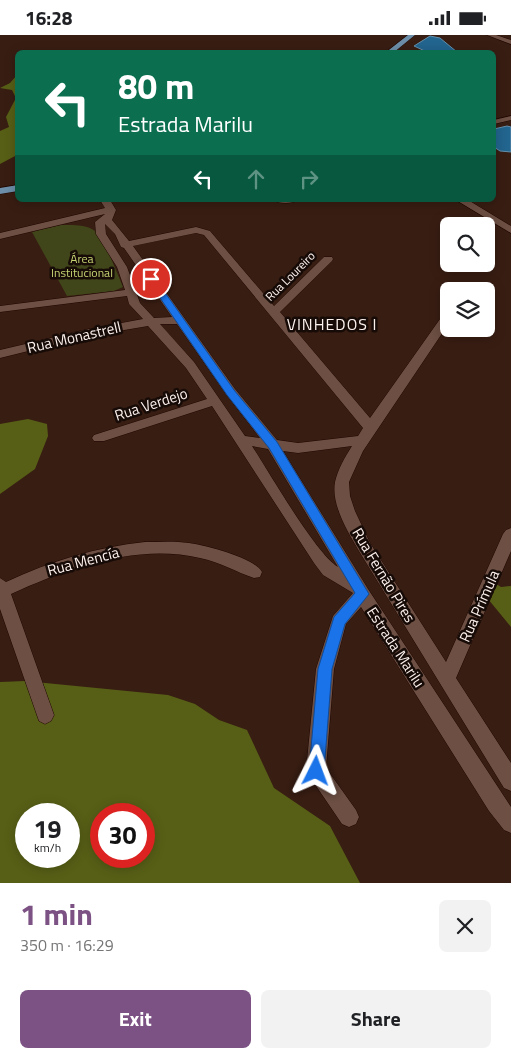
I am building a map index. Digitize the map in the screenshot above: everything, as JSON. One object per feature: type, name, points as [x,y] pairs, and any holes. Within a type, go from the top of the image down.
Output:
[{"type":"main road","points":[[392,50],[412,35]]},
{"type":"main road","points":[[0,191],[15,188]]},
{"type":"street","points":[[490,35],[511,42]]},
{"type":"street","points":[[496,121],[511,117]]},
{"type":"street","points":[[464,202],[511,230]]},
{"type":"street","points":[[0,236],[109,208]]},
{"type":"street","points":[[109,208],[100,222],[101,234],[122,267],[136,304],[149,321],[190,365],[318,559],[329,570],[360,590],[339,621],[325,669],[316,771],[349,817]]},
{"type":"street","name":"Estrada Marilu","points":[[109,208],[107,220],[231,392],[273,445],[360,590],[496,803],[511,823]]},
{"type":"street","points":[[126,245],[187,231],[207,233],[273,313],[366,434],[298,448],[241,440]]},
{"type":"street","name":"Rua Loureiro","points":[[273,313],[328,259]]},
{"type":"street","points":[[0,309],[131,292]]},
{"type":"street","name":"Rua Monastrell","points":[[0,354],[113,327],[149,321],[180,320]]},
{"type":"street","name":"Rua Fernão Pires","points":[[440,327],[366,434],[350,462],[342,487],[350,517],[364,547],[511,781]]},
{"type":"street","name":"Rua Verdejo","points":[[99,438],[214,401]]},
{"type":"street","name":"Rua Prímula","points":[[447,678],[511,534]]},
{"type":"street","name":"Rua Mencía","points":[[1,588],[38,574],[116,551],[154,548],[192,549],[226,558],[254,572]]},
{"type":"street","points":[[1,588],[45,715]]},
{"type":"green space","points":[[15,77],[15,96],[12,90],[0,88],[10,83]]},
{"type":"green space","points":[[15,100],[15,156],[0,164],[0,131],[9,127],[6,117]]},
{"type":"green space","name":"Área Institucional","points":[[61,225],[83,226],[95,231],[99,235],[123,287],[114,291],[67,296],[32,232]]},
{"type":"green space","points":[[28,419],[47,424],[48,436],[35,469],[0,494],[0,424]]},
{"type":"green space","points":[[493,582],[501,587],[511,586],[511,627],[488,599]]},
{"type":"green space","points":[[25,681],[168,695],[195,704],[219,720],[247,730],[274,788],[330,826],[360,883],[0,883],[0,682]]},
{"type":"water","points":[[430,36],[440,38],[455,50],[423,50],[414,46]]},
{"type":"water","points":[[511,127],[511,152],[500,151],[496,148],[496,129]]},
{"type":"district","name":"VINHEDOS I","points":[[332,324]]},
{"type":"route","points":[[151,279],[231,392],[273,445],[362,594],[339,621],[325,669],[316,771]]}]
